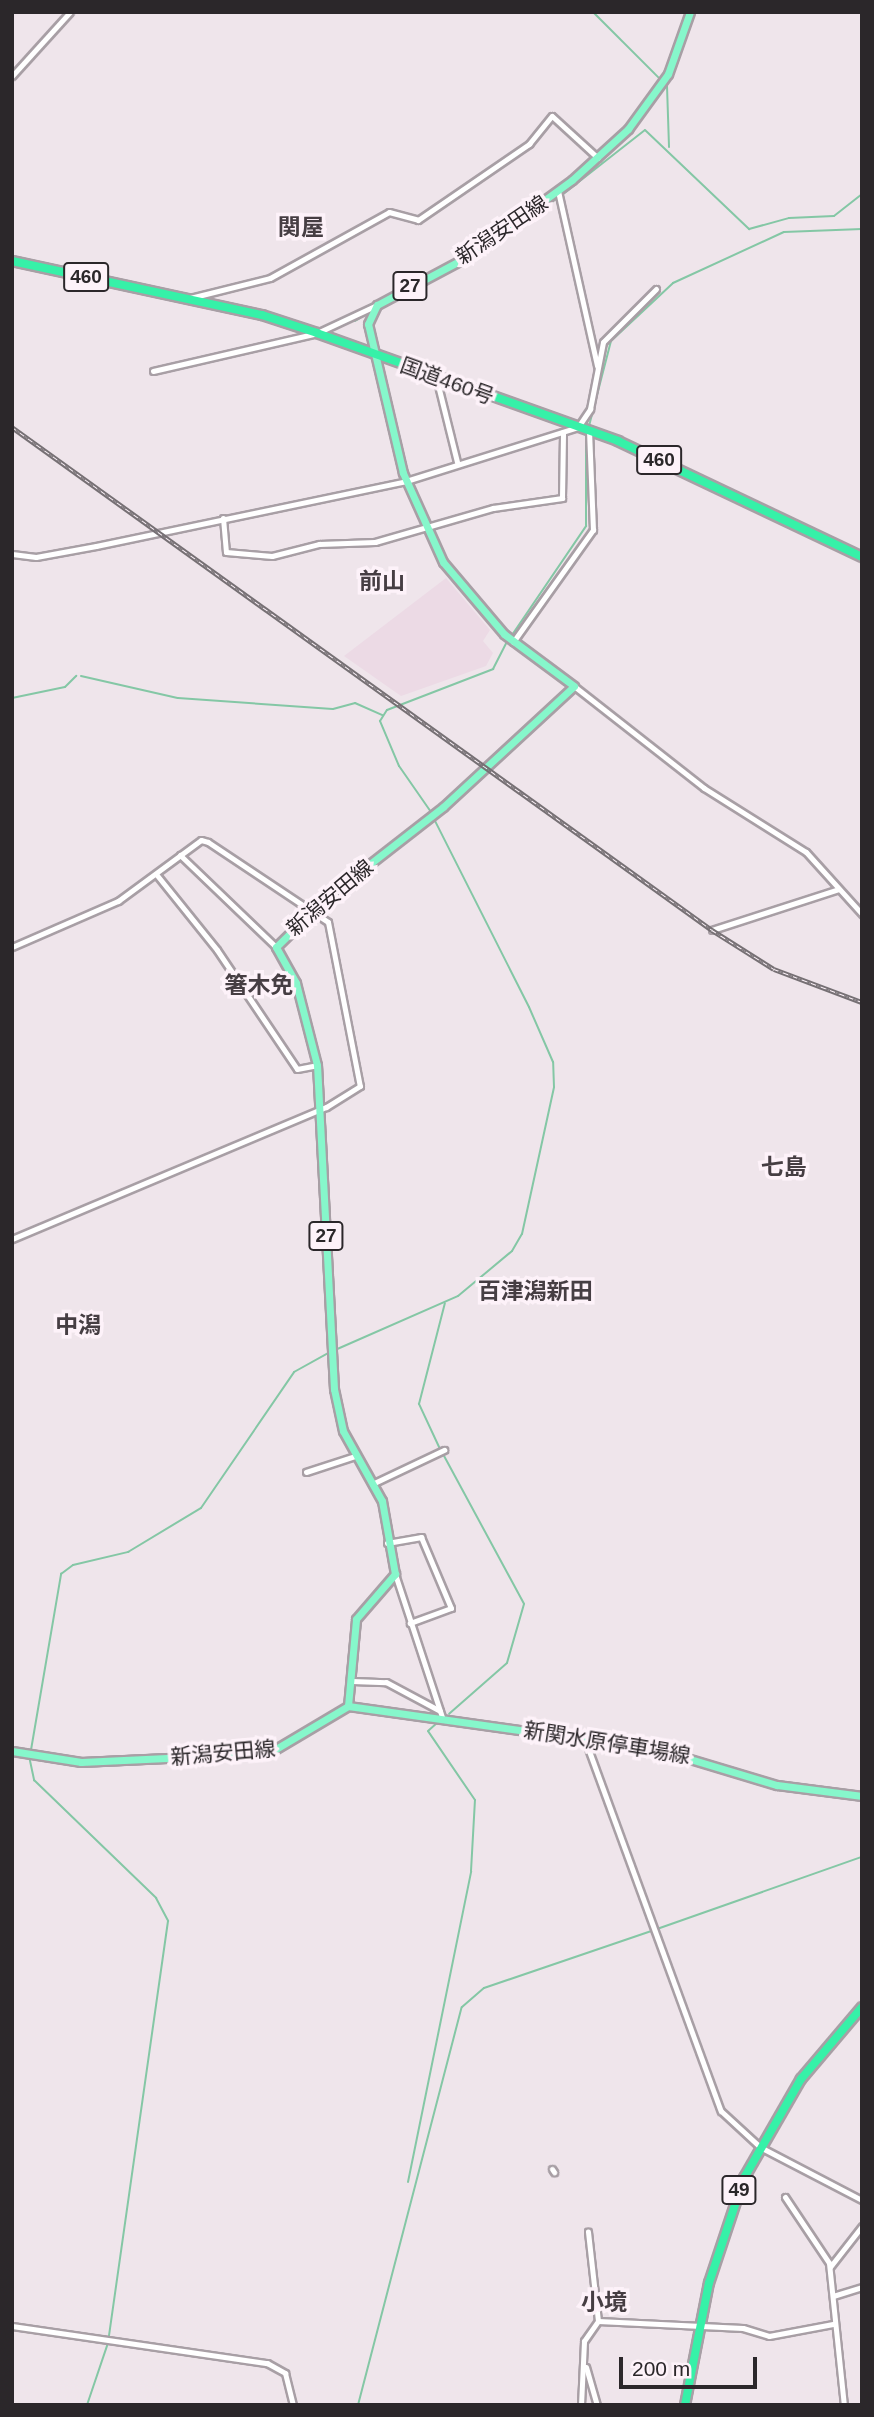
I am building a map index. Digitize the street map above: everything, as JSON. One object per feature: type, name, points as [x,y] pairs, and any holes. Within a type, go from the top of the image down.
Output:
[{"type":"highway","name":"国道460号","points":[[12,261],[189,298],[317,333],[583,429],[862,557]]},
{"type":"highway","name":"49","points":[[685,2405],[700,2329],[729,2215],[760,2147],[801,2078],[862,2007]]},
{"type":"main road","name":"新潟安田線","points":[[377,305],[465,258],[558,191],[598,158],[656,96],[690,12]]},
{"type":"main road","name":"27","points":[[377,305],[368,324],[373,355],[406,481],[427,529],[456,581],[504,634],[574,686]]},
{"type":"main road","name":"新潟安田線","points":[[395,1574],[387,1543],[385,1511],[343,1431],[331,1366],[317,1065],[296,983],[276,947],[312,911],[436,813],[574,686]]},
{"type":"main road","points":[[348,1706],[356,1619],[395,1574]]},
{"type":"main road","name":"新潟安田線","points":[[12,1751],[81,1762],[269,1753],[348,1706]]},
{"type":"main road","name":"新関水原停車場線","points":[[348,1706],[441,1714],[700,1758],[777,1785],[862,1796]]},
{"type":"street","points":[[12,76],[70,12]]},
{"type":"street","points":[[189,298],[270,278],[389,212],[418,220],[528,144],[554,115],[598,158]]},
{"type":"street","points":[[558,191],[598,369]]},
{"type":"street","points":[[513,642],[593,530],[583,429],[598,369],[610,330],[656,289]]},
{"type":"street","points":[[153,371],[317,333],[377,305]]},
{"type":"street","points":[[436,377],[457,462]]},
{"type":"street","points":[[12,554],[36,556],[406,481],[457,462],[563,432],[583,429]]},
{"type":"street","points":[[223,518],[226,552],[272,556],[427,529],[494,508],[562,498],[563,432]]},
{"type":"street","points":[[574,686],[704,788],[806,852],[862,914]]},
{"type":"street","points":[[12,947],[118,901],[201,839],[312,911],[331,929],[360,1086],[320,1108],[12,1239]]},
{"type":"street","points":[[180,855],[276,947]]},
{"type":"street","points":[[156,874],[217,950],[297,1069],[317,1065]]},
{"type":"street","points":[[712,930],[839,889]]},
{"type":"street","points":[[372,1484],[442,1450]]},
{"type":"street","points":[[306,1472],[355,1455]]},
{"type":"street","points":[[387,1543],[421,1537],[451,1608],[410,1623]]},
{"type":"street","points":[[395,1574],[441,1714]]},
{"type":"street","points":[[352,1681],[386,1682],[441,1714]]},
{"type":"street","points":[[584,1740],[718,2105],[760,2147],[862,2200]]},
{"type":"street","points":[[785,2197],[830,2267],[833,2324],[844,2405]]},
{"type":"street","points":[[830,2267],[862,2226]]},
{"type":"street","points":[[588,2232],[598,2321],[584,2342],[586,2367],[597,2405]]},
{"type":"street","points":[[833,2295],[862,2287]]},
{"type":"street","points":[[598,2321],[700,2329],[743,2328],[769,2336],[833,2324]]},
{"type":"street","points":[[12,2326],[277,2367],[285,2372],[293,2405]]},
{"type":"street","points":[[581,2405],[586,2367]]},
{"type":"shaded area","points":[[446,578],[490,630],[483,641],[493,653],[486,666],[401,696],[344,656]]},
{"type":"waterway","points":[[593,12],[661,80]]},
{"type":"waterway","points":[[667,86],[669,147]]},
{"type":"waterway","points":[[562,195],[645,130],[749,229],[789,218],[834,216],[862,194]]},
{"type":"waterway","points":[[386,304],[467,263],[557,198]]},
{"type":"waterway","points":[[589,426],[611,341],[673,283],[784,232],[862,229]]},
{"type":"waterway","points":[[355,321],[360,318]]},
{"type":"waterway","points":[[512,635],[586,526],[586,434]]},
{"type":"waterway","points":[[431,812],[399,766],[380,721],[387,710],[493,669],[508,639]]},
{"type":"waterway","points":[[12,698],[65,687],[76,676]]},
{"type":"waterway","points":[[81,676],[178,698],[333,709],[355,703],[382,715]]},
{"type":"waterway","points":[[335,1350],[458,1296],[512,1251],[522,1234],[554,1087],[553,1062],[529,1007],[433,817]]},
{"type":"waterway","points":[[440,1449],[419,1404],[445,1303]]},
{"type":"waterway","points":[[31,1750],[61,1574],[73,1565],[128,1552],[201,1508],[294,1372],[330,1352]]},
{"type":"waterway","points":[[443,1454],[524,1604],[507,1663],[449,1714]]},
{"type":"waterway","points":[[408,2182],[471,1871],[475,1800],[428,1731],[437,1723]]},
{"type":"waterway","points":[[29,1756],[34,1780],[156,1898],[168,1921],[109,2337]]},
{"type":"waterway","points":[[657,1929],[862,1857]]},
{"type":"waterway","points":[[358,2405],[462,2007],[484,1988],[651,1931]]},
{"type":"waterway","points":[[87,2405],[108,2343]]},
{"type":"railway","points":[[12,427],[712,930],[774,969],[862,1002]]},
{"type":"district","name":"関屋","points":[[301,227]]},
{"type":"district","name":"前山","points":[[382,581]]},
{"type":"district","name":"箸木免","points":[[259,985]]},
{"type":"district","name":"七島","points":[[784,1167]]},
{"type":"district","name":"百津潟新田","points":[[535,1291]]},
{"type":"district","name":"中潟","points":[[78,1325]]},
{"type":"district","name":"小境","points":[[604,2302]]}]
